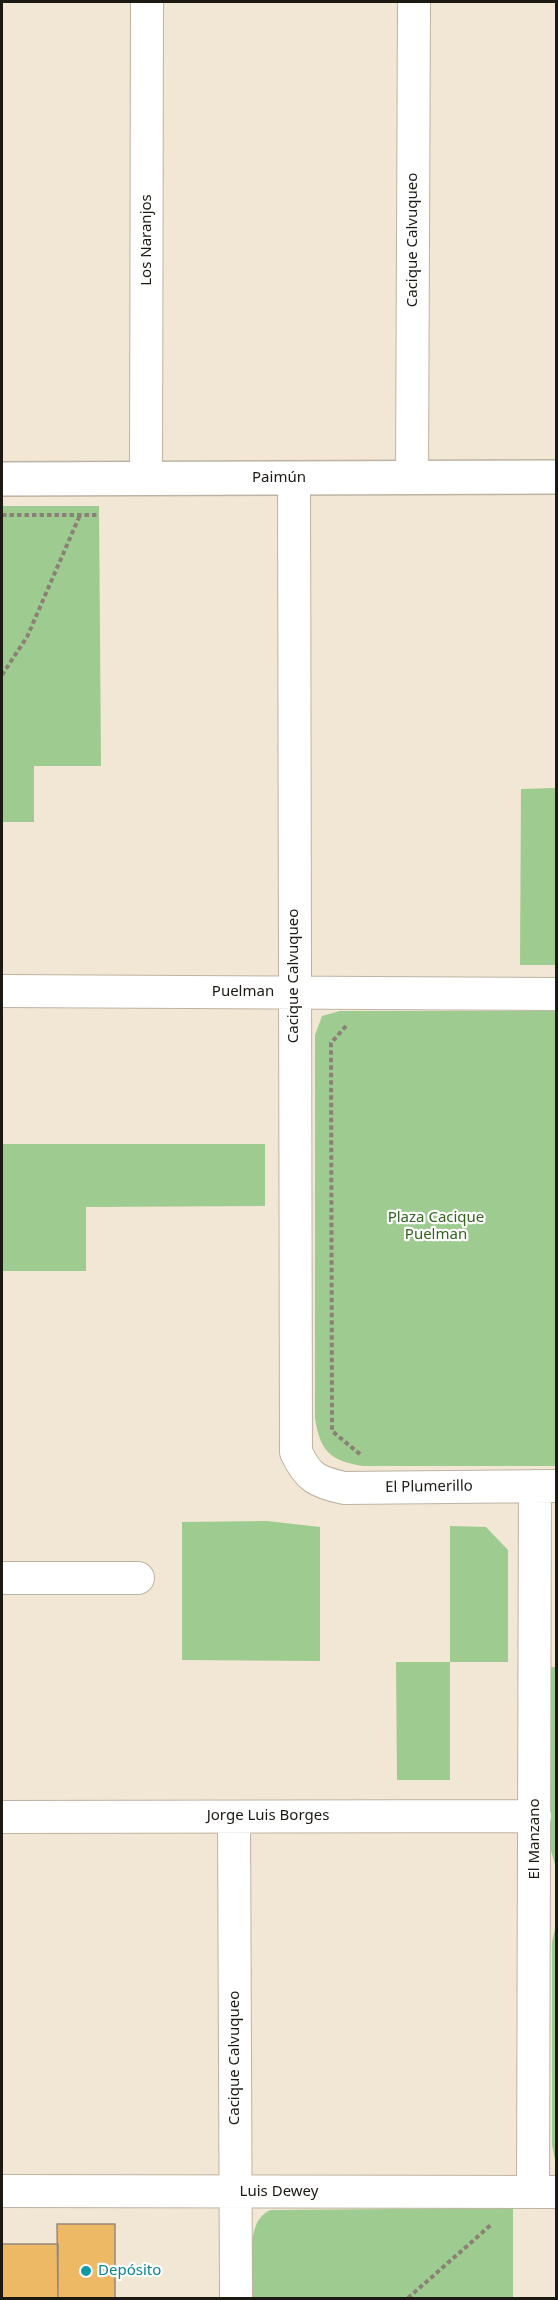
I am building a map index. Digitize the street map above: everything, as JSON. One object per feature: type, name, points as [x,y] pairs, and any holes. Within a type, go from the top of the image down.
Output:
[{"type":"street","name":"Los Naranjos","points":[[146,478],[147,2]]},
{"type":"street","name":"Cacique Calvuqueo","points":[[412,478],[414,2]]},
{"type":"street","name":"Paimún","points":[[2,479],[556,477]]},
{"type":"street","name":"Cacique Calvuqueo","points":[[294,478],[294,1431],[296,1452],[305,1472]]},
{"type":"street","name":"Puelman","points":[[2,991],[556,994]]},
{"type":"street","name":"El Plumerillo","points":[[305,1472],[323,1483],[344,1488],[546,1486]]},
{"type":"street","name":"El Manzano","points":[[545,2192],[546,1896],[535,1816],[546,1486]]},
{"type":"street","points":[[2,1578],[138,1578]]},
{"type":"street","name":"Cacique Calvuqueo","points":[[234,1816],[236,2298]]},
{"type":"street","name":"Jorge Luis Borges","points":[[2,1817],[535,1816]]},
{"type":"street","name":"Luis Dewey","points":[[2,2191],[545,2192]]},
{"type":"path","points":[[2,675],[27,637],[80,515]]},
{"type":"path","points":[[2,516],[99,515]]},
{"type":"path","points":[[331,1043],[332,1431],[360,1455],[372,1455]]},
{"type":"path","points":[[408,2298],[493,2223]]},
{"type":"green space","points":[[2,506],[99,506],[101,766],[34,766],[34,822],[2,822]]},
{"type":"green space","points":[[556,788],[556,965],[520,965],[521,789]]},
{"type":"green space","name":"Plaza Cacique Puelman","points":[[340,1011],[556,1011],[556,1466],[363,1466],[335,1457],[328,1452],[320,1439],[315,1418],[315,1035],[322,1016]]},
{"type":"green space","points":[[2,1144],[265,1144],[265,1206],[86,1207],[86,1271],[2,1271]]},
{"type":"green space","points":[[267,1521],[320,1527],[320,1661],[182,1660],[182,1522]]},
{"type":"green space","points":[[450,1526],[486,1527],[508,1550],[508,1662],[450,1662]]},
{"type":"green space","points":[[396,1662],[450,1662],[450,1780],[397,1780]]},
{"type":"green space","points":[[547,1667],[556,1667],[556,1867],[550,1848],[549,1834]]},
{"type":"green space","points":[[556,1924],[556,2165],[552,2145],[552,1942]]},
{"type":"green space","points":[[513,2208],[513,2298],[253,2298],[251,2262],[253,2236],[262,2216],[271,2210]]},
{"type":"building","name":"Depósito","points":[[57,2224],[115,2224],[115,2298],[58,2298]]},
{"type":"building","points":[[2,2244],[58,2244],[58,2298],[2,2298]]},
{"type":"place","name":"Depósito","points":[[86,2271]]}]
